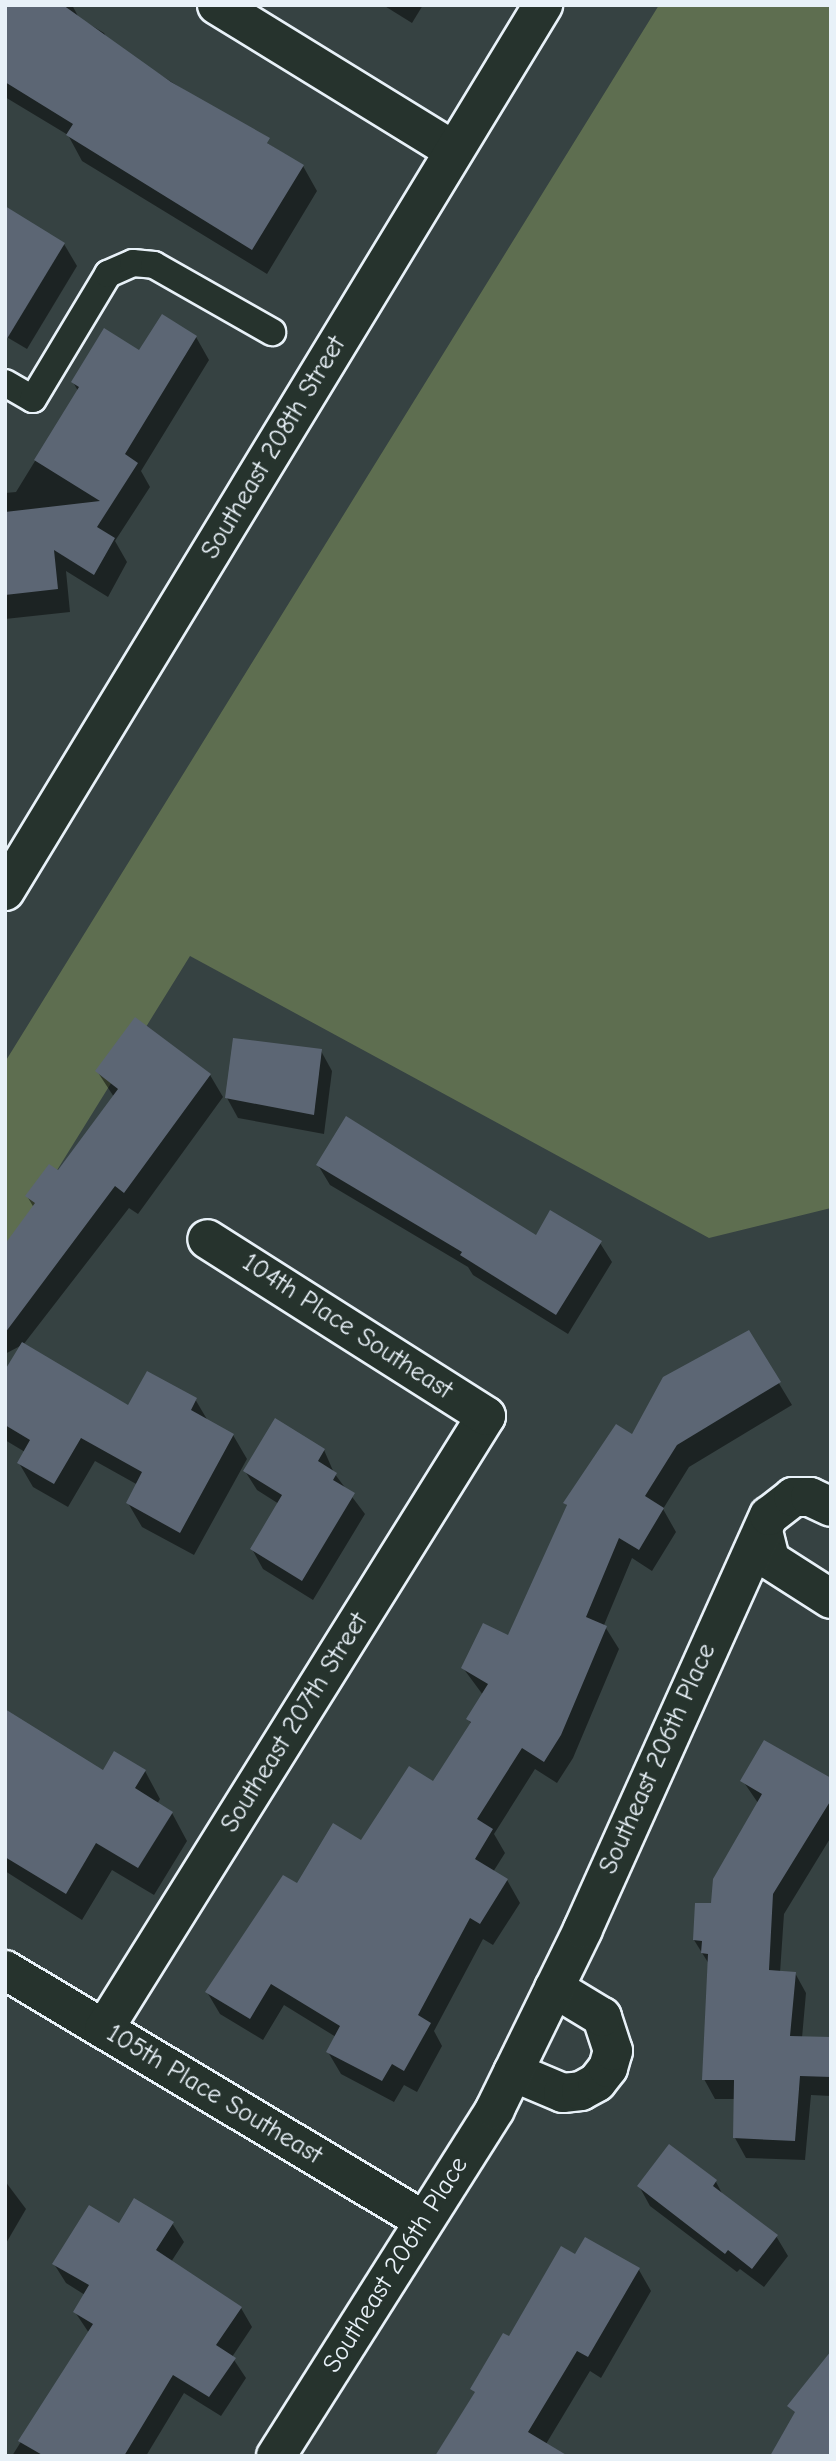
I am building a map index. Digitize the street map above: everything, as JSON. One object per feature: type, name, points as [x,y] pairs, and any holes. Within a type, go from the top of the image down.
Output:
[{"type":"street","points":[[217,5],[454,151]]},
{"type":"street","name":"Southeast 208th Street","points":[[10,872],[544,5]]},
{"type":"street","name":"104th Place Southeast","points":[[207,1238],[486,1416]]},
{"type":"street","name":"Southeast 207th Street","points":[[104,2029],[486,1416]]},
{"type":"street","name":"Southeast 206th Place","points":[[276,2456],[495,2109],[554,1988],[769,1516],[793,1497],[810,1497],[831,1507]]},
{"type":"street","points":[[763,1531],[771,1560],[831,1600]]},
{"type":"street","name":"105th Place Southeast","points":[[5,1970],[423,2220]]},
{"type":"street","points":[[513,2072],[563,2093],[581,2091],[597,2082],[608,2068],[612,2042],[602,2017],[554,1988]]},
{"type":"lane","points":[[5,383],[33,399],[108,274],[133,263],[154,265],[272,332]]},
{"type":"green space","points":[[659,5],[831,5],[831,1208],[709,1238],[190,956],[5,1254],[5,1062]]},
{"type":"building","points":[[5,5],[63,5],[171,82],[270,138],[267,143],[304,165],[252,250],[66,135],[73,124],[5,82]]},
{"type":"building","points":[[5,206],[65,243],[5,342]]},
{"type":"building","points":[[162,314],[197,336],[125,454],[138,463],[97,527],[115,538],[94,575],[54,550],[58,589],[5,595],[5,512],[100,501],[34,460],[79,387],[71,382],[104,328],[139,350]]},
{"type":"building","points":[[135,1017],[211,1074],[124,1193],[115,1186],[5,1333],[5,1244],[35,1203],[25,1196],[49,1164],[58,1170],[118,1089],[95,1071]]},
{"type":"building","points":[[233,1038],[322,1049],[314,1115],[225,1098]]},
{"type":"building","points":[[346,1116],[536,1235],[550,1210],[602,1241],[556,1315],[460,1255],[462,1252],[316,1165]]},
{"type":"building","points":[[749,1330],[781,1382],[677,1445],[645,1496],[664,1508],[639,1550],[619,1538],[586,1617],[607,1626],[561,1735],[544,1762],[522,1748],[477,1819],[493,1829],[475,1859],[508,1879],[480,1924],[470,1918],[418,2015],[431,2023],[404,2071],[392,2064],[382,2081],[326,2052],[340,2026],[271,1984],[250,2019],[205,1992],[283,1875],[297,1883],[333,1823],[361,1840],[409,1766],[433,1781],[471,1722],[466,1719],[488,1684],[461,1668],[483,1623],[508,1635],[567,1505],[563,1503],[616,1424],[632,1434],[663,1377]]},
{"type":"building","points":[[22,1342],[128,1405],[147,1371],[197,1398],[191,1410],[234,1434],[180,1533],[126,1503],[142,1472],[81,1438],[54,1484],[17,1463],[30,1440],[5,1425],[5,1370]]},
{"type":"building","points":[[275,1418],[325,1449],[318,1461],[337,1473],[333,1480],[355,1493],[302,1581],[250,1549],[282,1495],[243,1471]]},
{"type":"building","points":[[5,1709],[103,1770],[114,1751],[146,1770],[135,1788],[173,1812],[138,1868],[96,1843],[66,1894],[5,1857]]},
{"type":"building","points":[[764,1740],[831,1778],[831,1800],[773,1894],[769,1970],[796,1972],[790,2036],[831,2037],[831,2077],[800,2076],[795,2141],[733,2138],[734,2080],[702,2080],[708,1954],[701,1953],[702,1941],[693,1940],[695,1903],[711,1903],[713,1879],[762,1794],[740,1781]]},
{"type":"building","points":[[669,2144],[717,2180],[713,2186],[778,2235],[752,2269],[728,2250],[725,2254],[637,2186]]},
{"type":"building","points":[[134,2198],[174,2222],[156,2250],[242,2307],[216,2345],[236,2358],[209,2397],[173,2375],[124,2456],[44,2456],[18,2441],[93,2324],[73,2312],[89,2285],[52,2264],[89,2205],[119,2223]]},
{"type":"building","points":[[585,2237],[640,2268],[588,2357],[577,2351],[528,2432],[568,2456],[435,2456],[475,2392],[470,2389],[503,2333],[509,2336],[561,2246],[575,2254]]},
{"type":"building","points":[[831,2351],[831,2456],[770,2456],[795,2412],[787,2406]]}]
